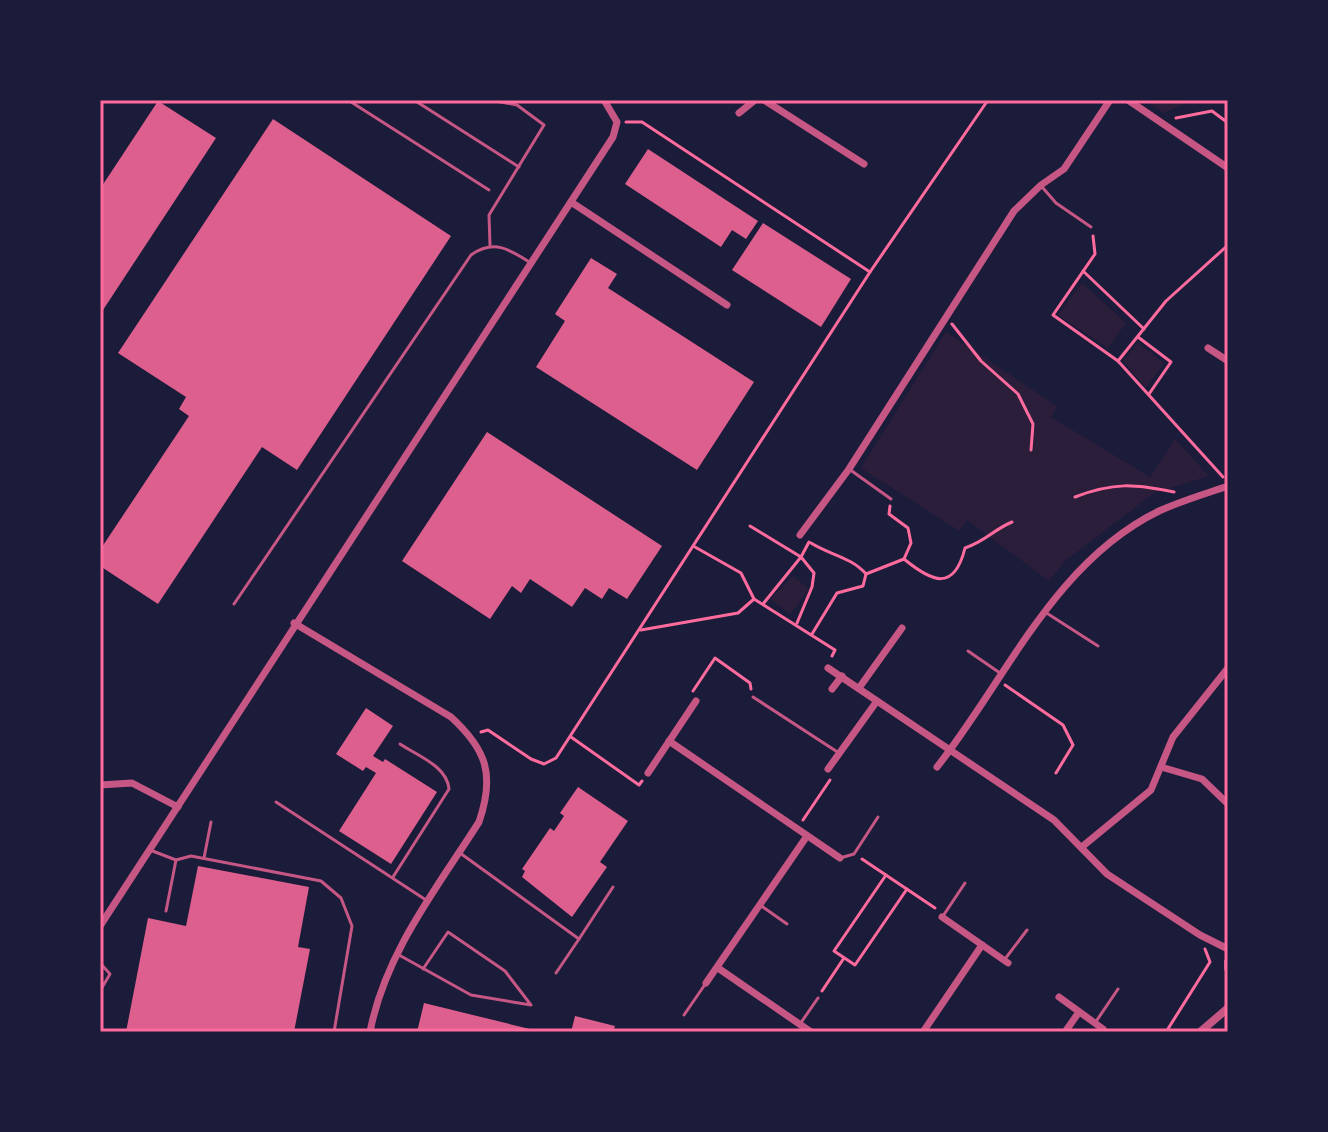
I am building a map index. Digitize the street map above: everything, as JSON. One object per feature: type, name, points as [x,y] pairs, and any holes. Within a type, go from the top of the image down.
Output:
[{"type":"street","points":[[100,926],[294,623],[613,137],[617,122],[604,100]]},
{"type":"street","points":[[739,113],[755,100]]},
{"type":"street","points":[[764,100],[864,164]]},
{"type":"street","points":[[800,535],[849,469],[1014,211],[1041,185],[1064,169],[1110,100]]},
{"type":"street","points":[[1128,100],[1228,168]]},
{"type":"street","points":[[571,202],[727,305]]},
{"type":"street","points":[[1208,348],[1228,361]]},
{"type":"street","points":[[937,767],[1045,612],[1091,558],[1159,511],[1228,484]]},
{"type":"street","points":[[294,623],[451,717],[469,734],[482,754],[488,798],[479,822],[396,954],[370,1032]]},
{"type":"street","points":[[859,688],[902,628]]},
{"type":"street","points":[[828,668],[1054,820],[1083,846],[1107,874],[1200,935],[1228,949]]},
{"type":"street","points":[[1083,846],[1151,790],[1173,737],[1188,714],[1228,668]]},
{"type":"street","points":[[832,689],[842,676]]},
{"type":"street","points":[[648,773],[696,701]]},
{"type":"street","points":[[828,769],[877,701]]},
{"type":"street","points":[[669,741],[840,858]]},
{"type":"street","points":[[1161,767],[1202,779],[1228,804]]},
{"type":"street","points":[[100,785],[132,783],[178,807]]},
{"type":"street","points":[[706,983],[807,836]]},
{"type":"street","points":[[942,917],[1006,962]]},
{"type":"street","points":[[923,1032],[982,945]]},
{"type":"street","points":[[718,968],[811,1032]]},
{"type":"street","points":[[1059,997],[1103,1029]]},
{"type":"street","points":[[1200,1032],[1228,1008]]},
{"type":"street","points":[[1065,1032],[1079,1012]]},
{"type":"lane","points":[[348,100],[489,190]]},
{"type":"lane","points":[[414,100],[519,167]]},
{"type":"lane","points":[[490,100],[517,105],[544,123],[489,215],[490,245]]},
{"type":"lane","points":[[1041,185],[1056,203],[1091,227]]},
{"type":"lane","points":[[234,604],[471,255],[490,245],[512,251],[531,263]]},
{"type":"lane","points":[[849,469],[891,499]]},
{"type":"lane","points":[[1045,612],[1098,646]]},
{"type":"lane","points":[[968,651],[1001,678]]},
{"type":"lane","points":[[753,697],[839,753]]},
{"type":"lane","points":[[393,877],[449,789],[446,776],[439,769],[400,744]]},
{"type":"lane","points":[[276,802],[429,902]]},
{"type":"lane","points":[[840,858],[854,854],[878,817]]},
{"type":"lane","points":[[204,858],[211,822]]},
{"type":"lane","points":[[150,850],[176,860],[191,856],[321,881],[341,898],[352,926],[334,1032]]},
{"type":"lane","points":[[460,853],[579,939]]},
{"type":"lane","points":[[166,911],[176,860]]},
{"type":"lane","points":[[942,917],[965,883]]},
{"type":"lane","points":[[556,973],[613,887]]},
{"type":"lane","points":[[760,905],[787,924]]},
{"type":"lane","points":[[1006,962],[1027,930]]},
{"type":"lane","points":[[396,954],[423,969],[471,995],[531,1005],[505,971],[448,932],[423,969]]},
{"type":"lane","points":[[100,963],[110,974],[100,991]]},
{"type":"lane","points":[[684,1015],[706,983]]},
{"type":"lane","points":[[1095,1023],[1118,989]]},
{"type":"lane","points":[[800,1024],[818,998]]},
{"type":"path","points":[[469,734],[488,730],[531,759],[544,764],[556,758],[870,272],[988,100]]},
{"type":"path","points":[[1160,121],[1212,111],[1228,123]]},
{"type":"path","points":[[617,122],[642,122],[870,272]]},
{"type":"path","points":[[1091,227],[1095,254],[1053,315],[1118,361],[1228,484]]},
{"type":"path","points":[[1118,361],[1166,301],[1228,245]]},
{"type":"path","points":[[1083,271],[1144,329]]},
{"type":"path","points":[[945,315],[981,361],[1018,394],[1033,424],[1031,450]]},
{"type":"path","points":[[1138,337],[1171,362],[1149,395]]},
{"type":"path","points":[[1075,497],[1106,485],[1138,485],[1197,497]]},
{"type":"path","points":[[866,574],[904,559],[911,543],[908,528],[889,514],[891,499]]},
{"type":"path","points":[[904,559],[932,579],[946,579],[955,573],[965,548],[988,541],[996,529],[1012,522]]},
{"type":"path","points":[[750,526],[801,557],[814,573],[812,587],[797,623]]},
{"type":"path","points":[[800,535],[825,553],[846,558],[866,574]]},
{"type":"path","points":[[763,604],[811,543]]},
{"type":"path","points":[[695,547],[741,573],[754,599],[797,623],[835,650],[828,668]]},
{"type":"path","points":[[812,634],[837,593],[863,586],[866,574]]},
{"type":"path","points":[[641,630],[738,613],[754,599]]},
{"type":"path","points":[[696,701],[693,689],[715,658],[750,683],[753,697]]},
{"type":"path","points":[[1001,678],[1063,725],[1073,745],[1056,773]]},
{"type":"path","points":[[571,737],[639,785],[648,773]]},
{"type":"path","points":[[797,830],[832,777],[828,769]]},
{"type":"path","points":[[854,854],[934,906],[942,917]]},
{"type":"path","points":[[886,875],[834,951],[844,958],[855,965],[907,889]]},
{"type":"path","points":[[1166,1032],[1210,962],[1200,935]]},
{"type":"path","points":[[818,998],[844,958]]},
{"type":"shaded area","points":[[1145,100],[1193,100],[1164,113]]},
{"type":"shaded area","points":[[1082,283],[1126,323],[1108,348],[1058,315]]},
{"type":"shaded area","points":[[946,332],[1057,406],[1051,417],[1150,477],[1175,439],[1209,476],[1154,493],[1066,560],[1049,581],[967,520],[959,531],[861,468]]},
{"type":"shaded area","points":[[1138,343],[1164,363],[1146,388],[1123,361]]},
{"type":"shaded area","points":[[793,576],[809,589],[790,614],[770,599]]},
{"type":"building","points":[[158,101],[216,138],[103,310],[100,308],[100,189]]},
{"type":"building","points":[[273,119],[451,236],[297,470],[262,447],[158,604],[100,566],[100,550],[189,416],[179,409],[186,397],[118,353]]},
{"type":"building","points":[[648,149],[758,221],[746,239],[732,230],[721,247],[625,184]]},
{"type":"building","points":[[763,223],[851,279],[821,327],[732,270]]},
{"type":"building","points":[[591,258],[617,274],[608,288],[754,382],[697,470],[536,367],[565,321],[555,314]]},
{"type":"building","points":[[487,432],[662,546],[627,599],[609,588],[602,599],[585,588],[572,607],[530,579],[521,593],[512,586],[490,619],[402,561]]},
{"type":"building","points":[[366,708],[393,726],[373,756],[383,762],[385,759],[437,792],[391,864],[339,831],[376,773],[366,767],[363,771],[336,754]]},
{"type":"building","points":[[578,787],[628,821],[600,862],[607,867],[572,917],[522,877],[525,871],[522,869],[550,828],[554,831],[564,816],[560,813]]},
{"type":"building","points":[[198,866],[309,887],[298,947],[310,949],[294,1032],[126,1032],[148,918],[186,926]]},
{"type":"building","points":[[424,1003],[538,1031],[538,1032],[417,1032]]},
{"type":"building","points":[[575,1016],[615,1026],[613,1032],[571,1032]]}]
